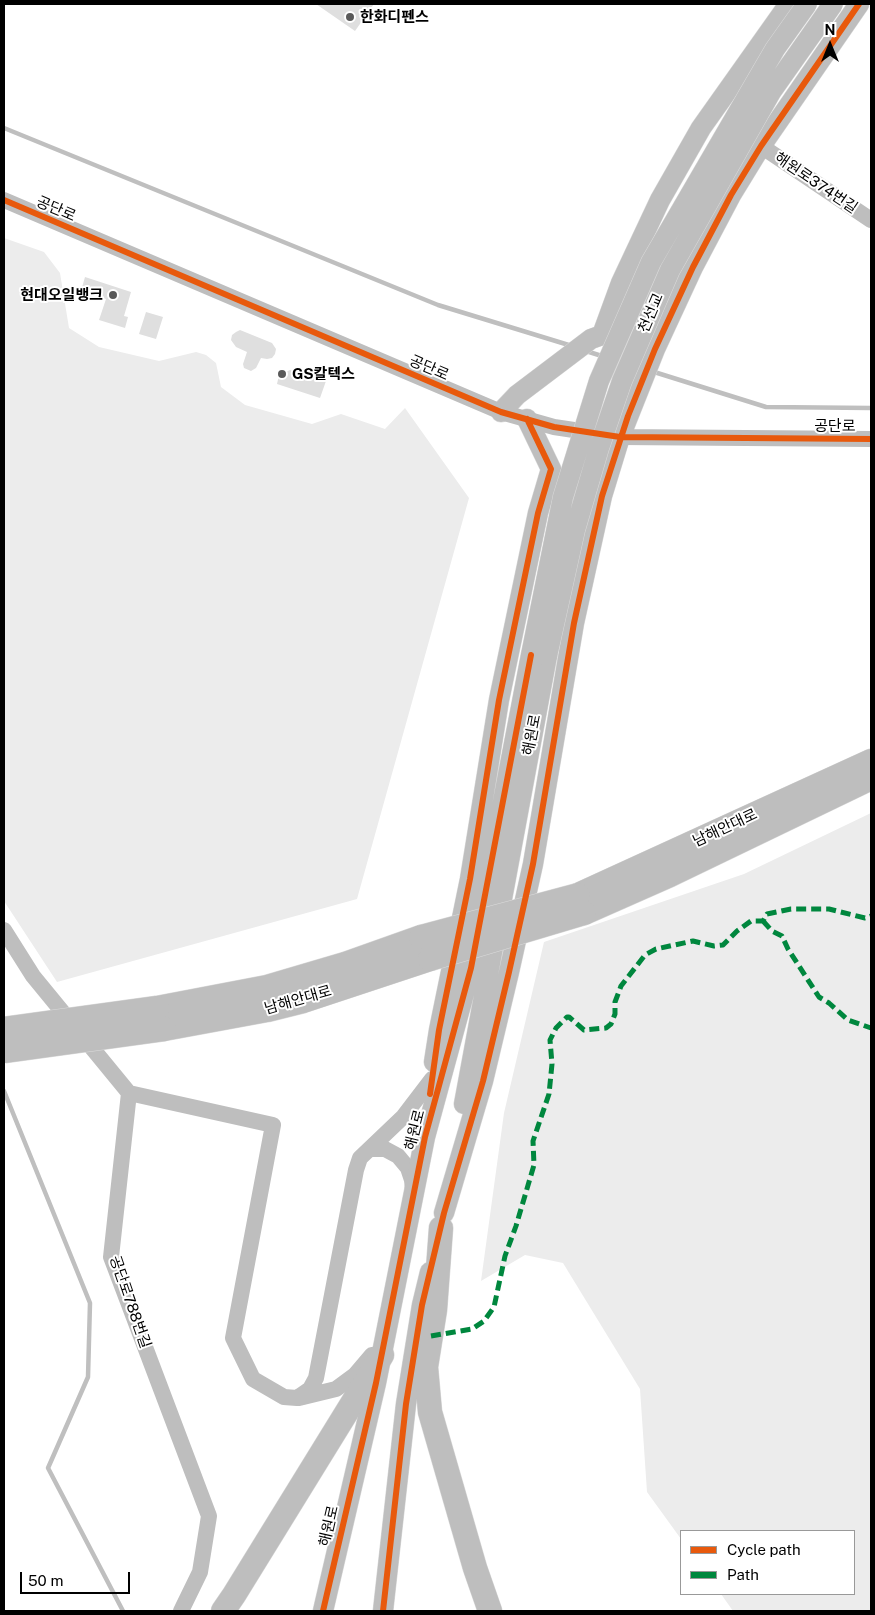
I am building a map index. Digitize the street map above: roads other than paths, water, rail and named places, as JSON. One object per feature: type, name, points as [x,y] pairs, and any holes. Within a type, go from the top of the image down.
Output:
[{"type":"highway","name":"남해안대로","points":[[160,1019],[345,964],[421,937],[581,904],[871,761]]},
{"type":"highway","name":"남해안대로","points":[[160,1019],[258,1012],[304,1001],[430,959],[581,904],[670,875],[871,778]]},
{"type":"highway","points":[[4,1029],[160,1019]]},
{"type":"highway","points":[[4,1051],[160,1019]]},
{"type":"highway","points":[[443,1220],[435,1310],[426,1367],[430,1412],[474,1568],[490,1611]]},
{"type":"highway","points":[[222,1611],[234,1595],[382,1355]]},
{"type":"main road","points":[[501,412],[517,395],[591,339],[602,335],[621,282],[660,200],[701,128],[789,4]]},
{"type":"main road","name":"천선교","points":[[539,656],[563,497],[598,381],[651,262],[775,49],[807,4]]},
{"type":"main road","name":"천선교","points":[[539,656],[599,448],[622,382],[670,270],[771,92],[833,4]]},
{"type":"main road","points":[[443,1220],[483,1080],[510,972],[533,864],[574,623],[602,496],[620,437],[655,349],[693,267],[731,195],[761,146],[859,4]]},
{"type":"main road","points":[[425,1137],[439,1030],[470,879],[499,700],[541,503],[551,469],[527,419]]},
{"type":"main road","points":[[541,503],[548,491],[558,481],[565,479],[584,483],[593,497],[595,512],[594,531]]},
{"type":"main road","name":"해원로","points":[[323,1611],[382,1355],[425,1137],[471,968],[539,656]]},
{"type":"main road","name":"해원로","points":[[382,1611],[406,1404],[422,1305],[443,1220],[539,656]]},
{"type":"street","name":"해원로374번길","points":[[761,146],[871,220]]},
{"type":"street","name":"공단로","points":[[4,200],[501,412],[554,427],[620,437],[871,439]]},
{"type":"street","points":[[4,930],[33,976],[129,1093],[273,1125],[233,1338],[253,1379],[284,1397],[297,1398],[336,1389],[355,1375],[370,1359],[388,1327]]},
{"type":"street","points":[[297,1398],[310,1389],[316,1378],[356,1170],[360,1158],[386,1136],[404,1117],[432,1079]]},
{"type":"street","name":"공단로788번길","points":[[129,1093],[111,1257],[209,1516],[200,1572],[181,1611]]},
{"type":"street","points":[[370,1149],[385,1149],[394,1152],[402,1160],[408,1168],[414,1195]]},
{"type":"waterway","points":[[4,128],[438,305],[572,346]]},
{"type":"waterway","points":[[586,351],[605,357]]},
{"type":"waterway","points":[[651,371],[766,407],[871,408]]},
{"type":"waterway","points":[[4,1091],[90,1303],[88,1377],[48,1468],[123,1611]]},
{"type":"place","name":"한화디펜스","points":[[350,17]]},
{"type":"place","name":"현대오일뱅크","points":[[113,295]]},
{"type":"place","name":"GS칼텍스","points":[[282,374]]}]
